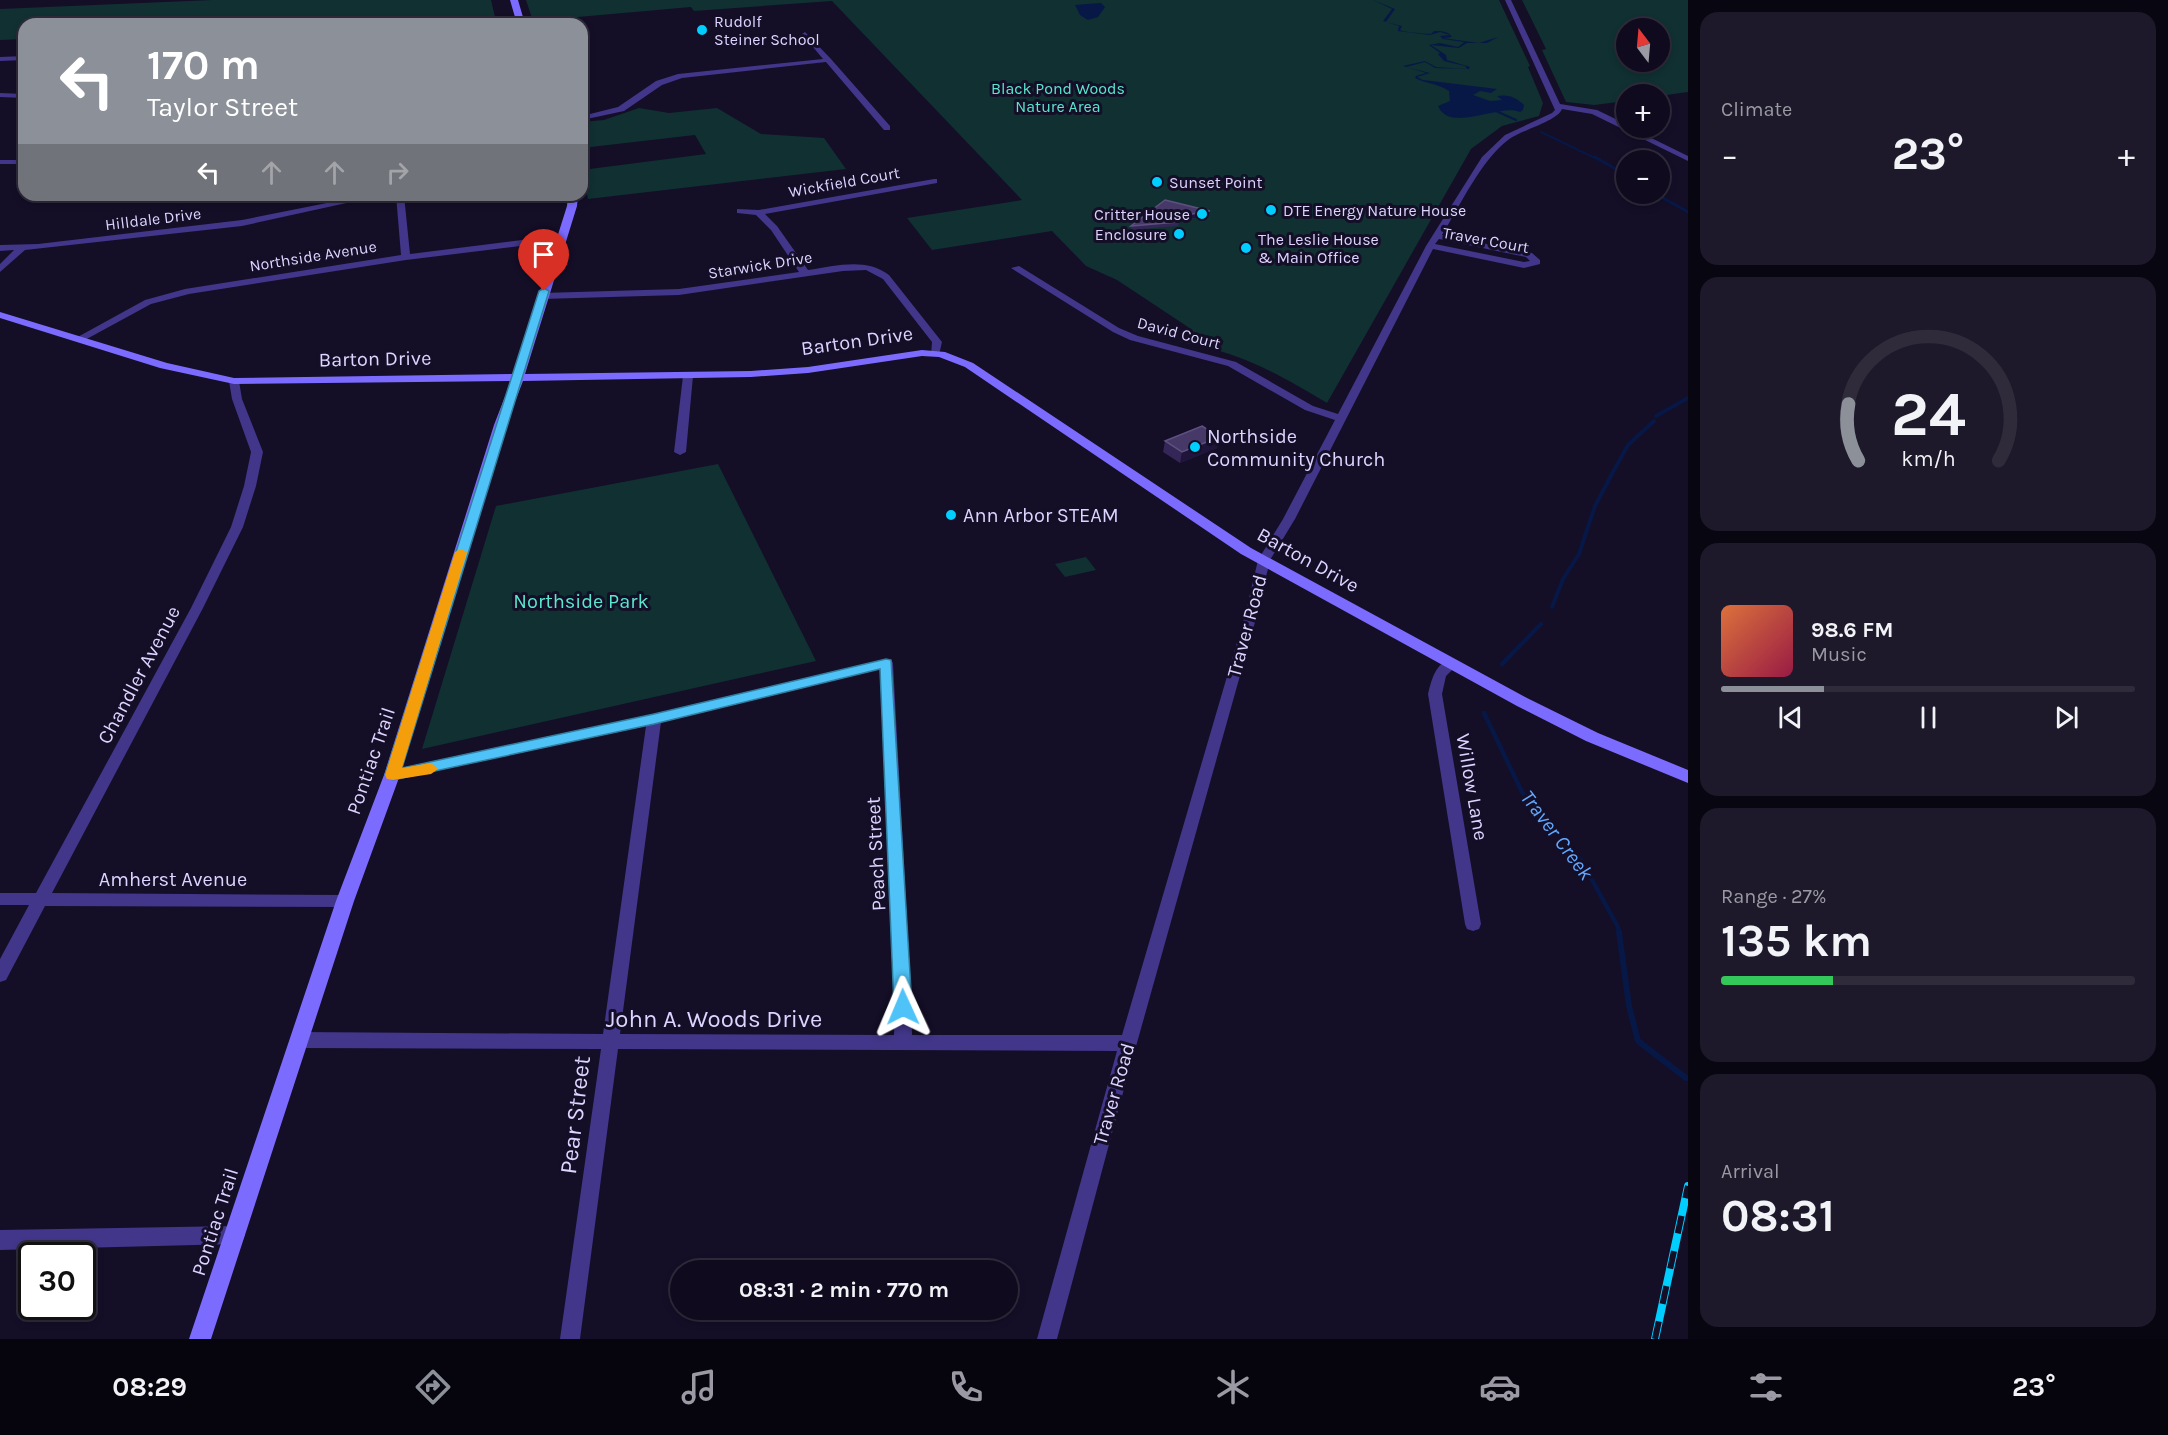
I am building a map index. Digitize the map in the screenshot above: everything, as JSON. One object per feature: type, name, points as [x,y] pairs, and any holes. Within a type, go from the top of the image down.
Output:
[{"type":"main road","points":[[514,0],[519,18]]},
{"type":"main road","name":"Pontiac Trail","points":[[200,1339],[345,901],[393,775],[500,425],[518,378],[572,201]]},
{"type":"main road","name":"Barton Drive","points":[[0,315],[164,366],[234,381],[782,373],[904,355],[935,353],[969,365],[1264,560],[1592,737],[1688,777]]},
{"type":"street","points":[[1508,0],[1558,106],[1594,112],[1616,122]]},
{"type":"street","points":[[805,34],[886,128]]},
{"type":"street","points":[[0,59],[18,58]]},
{"type":"street","points":[[588,117],[621,109],[660,83],[681,76],[828,60]]},
{"type":"street","points":[[0,95],[18,96]]},
{"type":"street","name":"Traver Road","points":[[1047,1339],[1251,615],[1264,560],[1289,519],[1339,418],[1430,246],[1493,147],[1518,130],[1555,115],[1558,106]]},
{"type":"street","points":[[1647,138],[1688,159]]},
{"type":"street","points":[[0,162],[18,162]]},
{"type":"street","name":"Wickfield Court","points":[[740,211],[759,213],[934,181]]},
{"type":"street","name":"Hilldale Drive","points":[[0,248],[22,248],[242,224],[351,201]]},
{"type":"street","points":[[401,201],[406,257]]},
{"type":"street","points":[[759,213],[774,228],[805,273]]},
{"type":"street","name":"Traver Court","points":[[1430,246],[1524,265],[1537,262],[1529,255],[1436,236]]},
{"type":"street","name":"Northside Avenue","points":[[79,339],[131,309],[164,297],[406,257],[562,238]]},
{"type":"street","points":[[0,269],[22,248]]},
{"type":"street","name":"Starwick Drive","points":[[543,296],[679,292],[857,266],[880,272],[937,342],[935,353]]},
{"type":"street","name":"David Court","points":[[1016,268],[1116,330],[1134,338],[1232,364],[1309,408],[1339,418]]},
{"type":"street","points":[[680,452],[688,376]]},
{"type":"street","name":"Chandler Avenue","points":[[0,975],[197,608],[237,527],[250,486],[257,452],[237,399],[234,381]]},
{"type":"street","name":"Peach Street","points":[[654,719],[886,663],[903,983],[903,1043]]},
{"type":"street","name":"Willow Lane","points":[[1452,663],[1440,674],[1435,694],[1473,924]]},
{"type":"street","points":[[393,775],[654,719]]},
{"type":"street","name":"Pear Street","points":[[570,1339],[608,1043],[654,719]]},
{"type":"street","name":"Amherst Avenue","points":[[0,899],[345,901]]},
{"type":"street","name":"John A. Woods Drive","points":[[300,1040],[608,1043],[1129,1043]]},
{"type":"street","points":[[0,1240],[235,1235]]},
{"type":"green space","points":[[212,0],[491,0],[495,17],[18,18],[18,39],[0,40],[0,9]]},
{"type":"green space","name":"Black Pond Woods Nature Area","points":[[526,0],[1499,0],[1530,66],[1528,67],[1543,103],[1539,116],[1502,126],[1471,149],[1327,403],[1240,358],[1202,346],[1180,342],[1188,327],[1117,280],[1086,266],[1052,231],[932,250],[907,218],[1022,200],[832,1],[694,11],[691,7],[567,18],[532,18]]},
{"type":"green space","points":[[1522,0],[1688,0],[1688,92],[1670,94],[1670,84],[1616,84],[1616,102],[1594,105],[1566,102],[1542,50],[1546,49]]},
{"type":"green space","points":[[639,108],[669,113],[717,108],[761,134],[824,138],[846,169],[588,199],[588,169],[706,154],[695,135],[588,147],[588,121],[604,120]]},
{"type":"green space","name":"Northside Park","points":[[718,464],[816,661],[422,749],[496,506]]},
{"type":"green space","points":[[1086,557],[1096,570],[1065,577],[1055,564]]},
{"type":"water","points":[[1373,0],[1395,9],[1386,22],[1383,21],[1392,9]]},
{"type":"water","points":[[1101,3],[1105,7],[1098,17],[1088,20],[1080,15],[1075,5]]},
{"type":"water","points":[[1387,22],[1402,26],[1400,30],[1403,31],[1431,34],[1434,31],[1442,31],[1450,35],[1440,32],[1430,35],[1398,31],[1399,26]]},
{"type":"water","points":[[1450,35],[1452,37],[1443,38],[1479,43],[1467,43],[1459,48],[1431,45],[1446,55],[1447,60],[1470,67],[1469,69],[1444,61],[1438,54],[1440,53],[1429,45],[1440,43],[1458,47],[1464,42],[1443,39],[1440,36]]},
{"type":"water","points":[[1498,37],[1487,43],[1479,43]]},
{"type":"water","points":[[1425,61],[1436,67],[1465,69],[1435,68],[1425,62],[1403,66]]},
{"type":"water","points":[[1408,67],[1430,73],[1417,77],[1423,80],[1497,89],[1491,93],[1480,91],[1473,95],[1490,101],[1502,100],[1497,96],[1512,97],[1524,105],[1523,110],[1520,112],[1500,111],[1464,118],[1444,114],[1438,106],[1450,101],[1449,91],[1415,78],[1416,76],[1426,73]]},
{"type":"building","points":[[1165,200],[1210,211],[1174,217],[1179,222],[1131,226]]},
{"type":"building","points":[[1202,426],[1219,437],[1182,452],[1165,441]]},
{"type":"waterway","name":"Traver Creek","points":[[1496,111],[1516,120]]},
{"type":"waterway","name":"Traver Creek","points":[[1541,132],[1597,159]]},
{"type":"waterway","name":"Traver Creek","points":[[1595,157],[1616,169]]},
{"type":"waterway","name":"Traver Creek","points":[[1670,202],[1688,212]]},
{"type":"waterway","name":"Traver Creek","points":[[1656,416],[1688,398]]},
{"type":"waterway","name":"Traver Creek","points":[[1552,607],[1563,579],[1579,554],[1595,506],[1613,472],[1628,445],[1654,421]]},
{"type":"waterway","name":"Traver Creek","points":[[1502,664],[1541,624]]},
{"type":"waterway","name":"Traver Creek","points":[[1484,713],[1522,792],[1581,860],[1618,927],[1619,933]]},
{"type":"waterway","name":"Traver Creek","points":[[1619,932],[1629,1006],[1638,1041],[1686,1078]]},
{"type":"railway","points":[[1655,1339],[1688,1186]]},
{"type":"slow traffic","points":[[431,769],[393,775],[461,552]]},
{"type":"place","name":"Rudolf Steiner School","points":[[702,30]]},
{"type":"place","name":"Sunset Point","points":[[1157,182]]},
{"type":"place","name":"DTE Energy Nature House","points":[[1271,210]]},
{"type":"place","name":"Critter House","points":[[1202,214]]},
{"type":"place","name":"Enclosure","points":[[1179,234]]},
{"type":"place","name":"The Leslie House & Main Office","points":[[1246,248]]},
{"type":"place","name":"Northside Community Church","points":[[1195,447]]},
{"type":"place","name":"Ann Arbor STEAM","points":[[951,515]]},
{"type":"route","points":[[544,291],[518,378],[500,425],[393,775],[413,773],[654,719],[886,663],[903,1007]]}]
